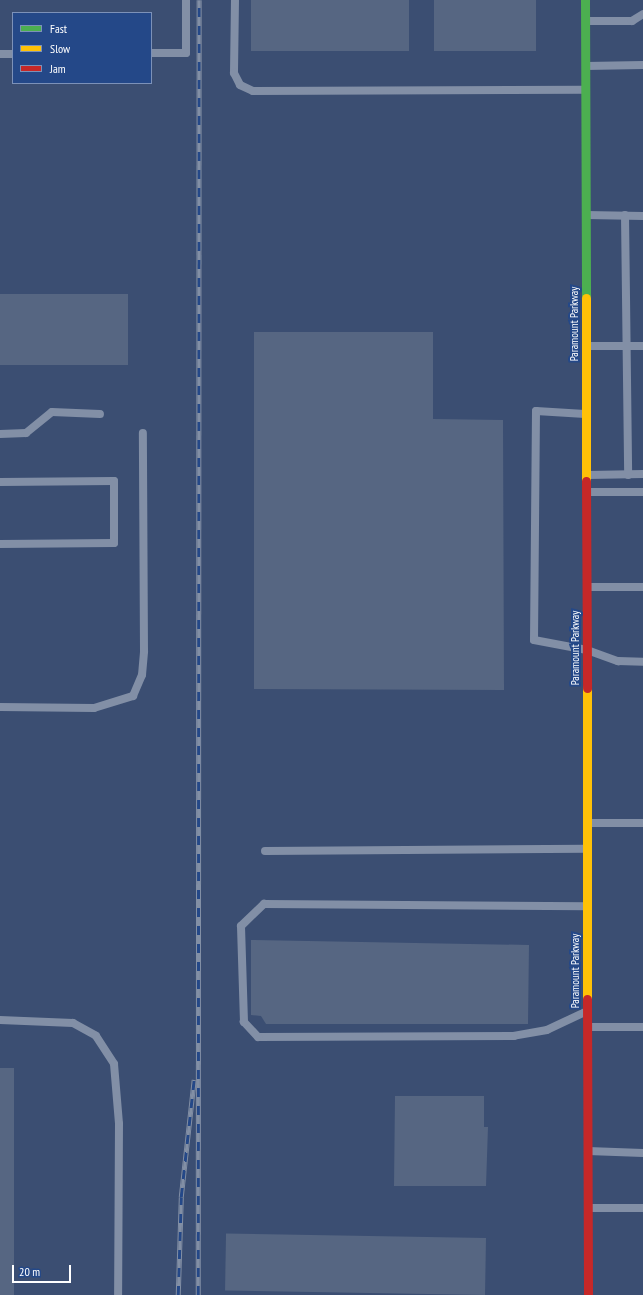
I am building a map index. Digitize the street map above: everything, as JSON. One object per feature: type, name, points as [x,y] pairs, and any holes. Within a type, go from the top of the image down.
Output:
[{"type":"street","name":"Paramount Parkway","points":[[585,0],[588,1295]]},
{"type":"lane","points":[[152,53],[186,53],[186,0]]},
{"type":"lane","points":[[235,0],[234,73],[240,85],[253,91],[585,90]]},
{"type":"lane","points":[[585,21],[632,21],[643,14]]},
{"type":"lane","points":[[0,54],[12,54]]},
{"type":"lane","points":[[585,66],[643,65]]},
{"type":"lane","points":[[585,215],[643,216]]},
{"type":"lane","points":[[625,215],[628,346],[628,475]]},
{"type":"lane","points":[[586,346],[643,346]]},
{"type":"lane","points":[[586,414],[536,411],[533,507],[534,640],[586,650],[618,661],[643,662]]},
{"type":"lane","points":[[0,434],[26,433],[52,412],[100,414]]},
{"type":"lane","points":[[0,707],[94,708],[132,696],[142,675],[144,651],[143,433]]},
{"type":"lane","points":[[586,475],[643,474]]},
{"type":"lane","points":[[0,482],[114,481],[114,543],[0,544]]},
{"type":"lane","points":[[586,492],[643,492]]},
{"type":"lane","points":[[586,587],[643,587]]},
{"type":"lane","points":[[587,823],[643,823]]},
{"type":"lane","points":[[265,851],[587,849]]},
{"type":"lane","points":[[587,1011],[547,1030],[514,1036],[258,1037],[244,1022],[241,926],[264,904],[588,906]]},
{"type":"lane","points":[[0,1020],[73,1023],[96,1036],[114,1064],[119,1124],[118,1295]]},
{"type":"lane","points":[[587,1027],[643,1026]]},
{"type":"lane","points":[[588,1151],[643,1153]]},
{"type":"lane","points":[[588,1208],[643,1208]]},
{"type":"building","points":[[251,0],[409,0],[409,51],[251,51]]},
{"type":"building","points":[[434,0],[536,0],[536,51],[434,51]]},
{"type":"building","points":[[0,294],[128,294],[128,365],[0,365]]},
{"type":"building","points":[[254,332],[433,332],[433,419],[503,420],[504,690],[254,689]]},
{"type":"building","points":[[251,940],[529,945],[528,1024],[266,1024],[261,1016],[251,1015]]},
{"type":"building","points":[[0,1068],[14,1068],[14,1295],[0,1295]]},
{"type":"building","points":[[395,1096],[484,1096],[484,1127],[488,1127],[486,1186],[394,1186]]},
{"type":"building","points":[[226,1233],[486,1238],[485,1295],[225,1290]]},
{"type":"railway","points":[[198,1295],[199,0]]},
{"type":"railway","points":[[178,1295],[181,1197],[194,1080]]},
{"type":"traffic: fast","points":[[585,0],[586,298]]},
{"type":"traffic: slow","points":[[586,298],[586,481]]},
{"type":"traffic: slow","points":[[587,688],[587,999]]},
{"type":"traffic: jam","points":[[586,481],[587,688]]},
{"type":"traffic: jam","points":[[587,999],[588,1295]]}]
